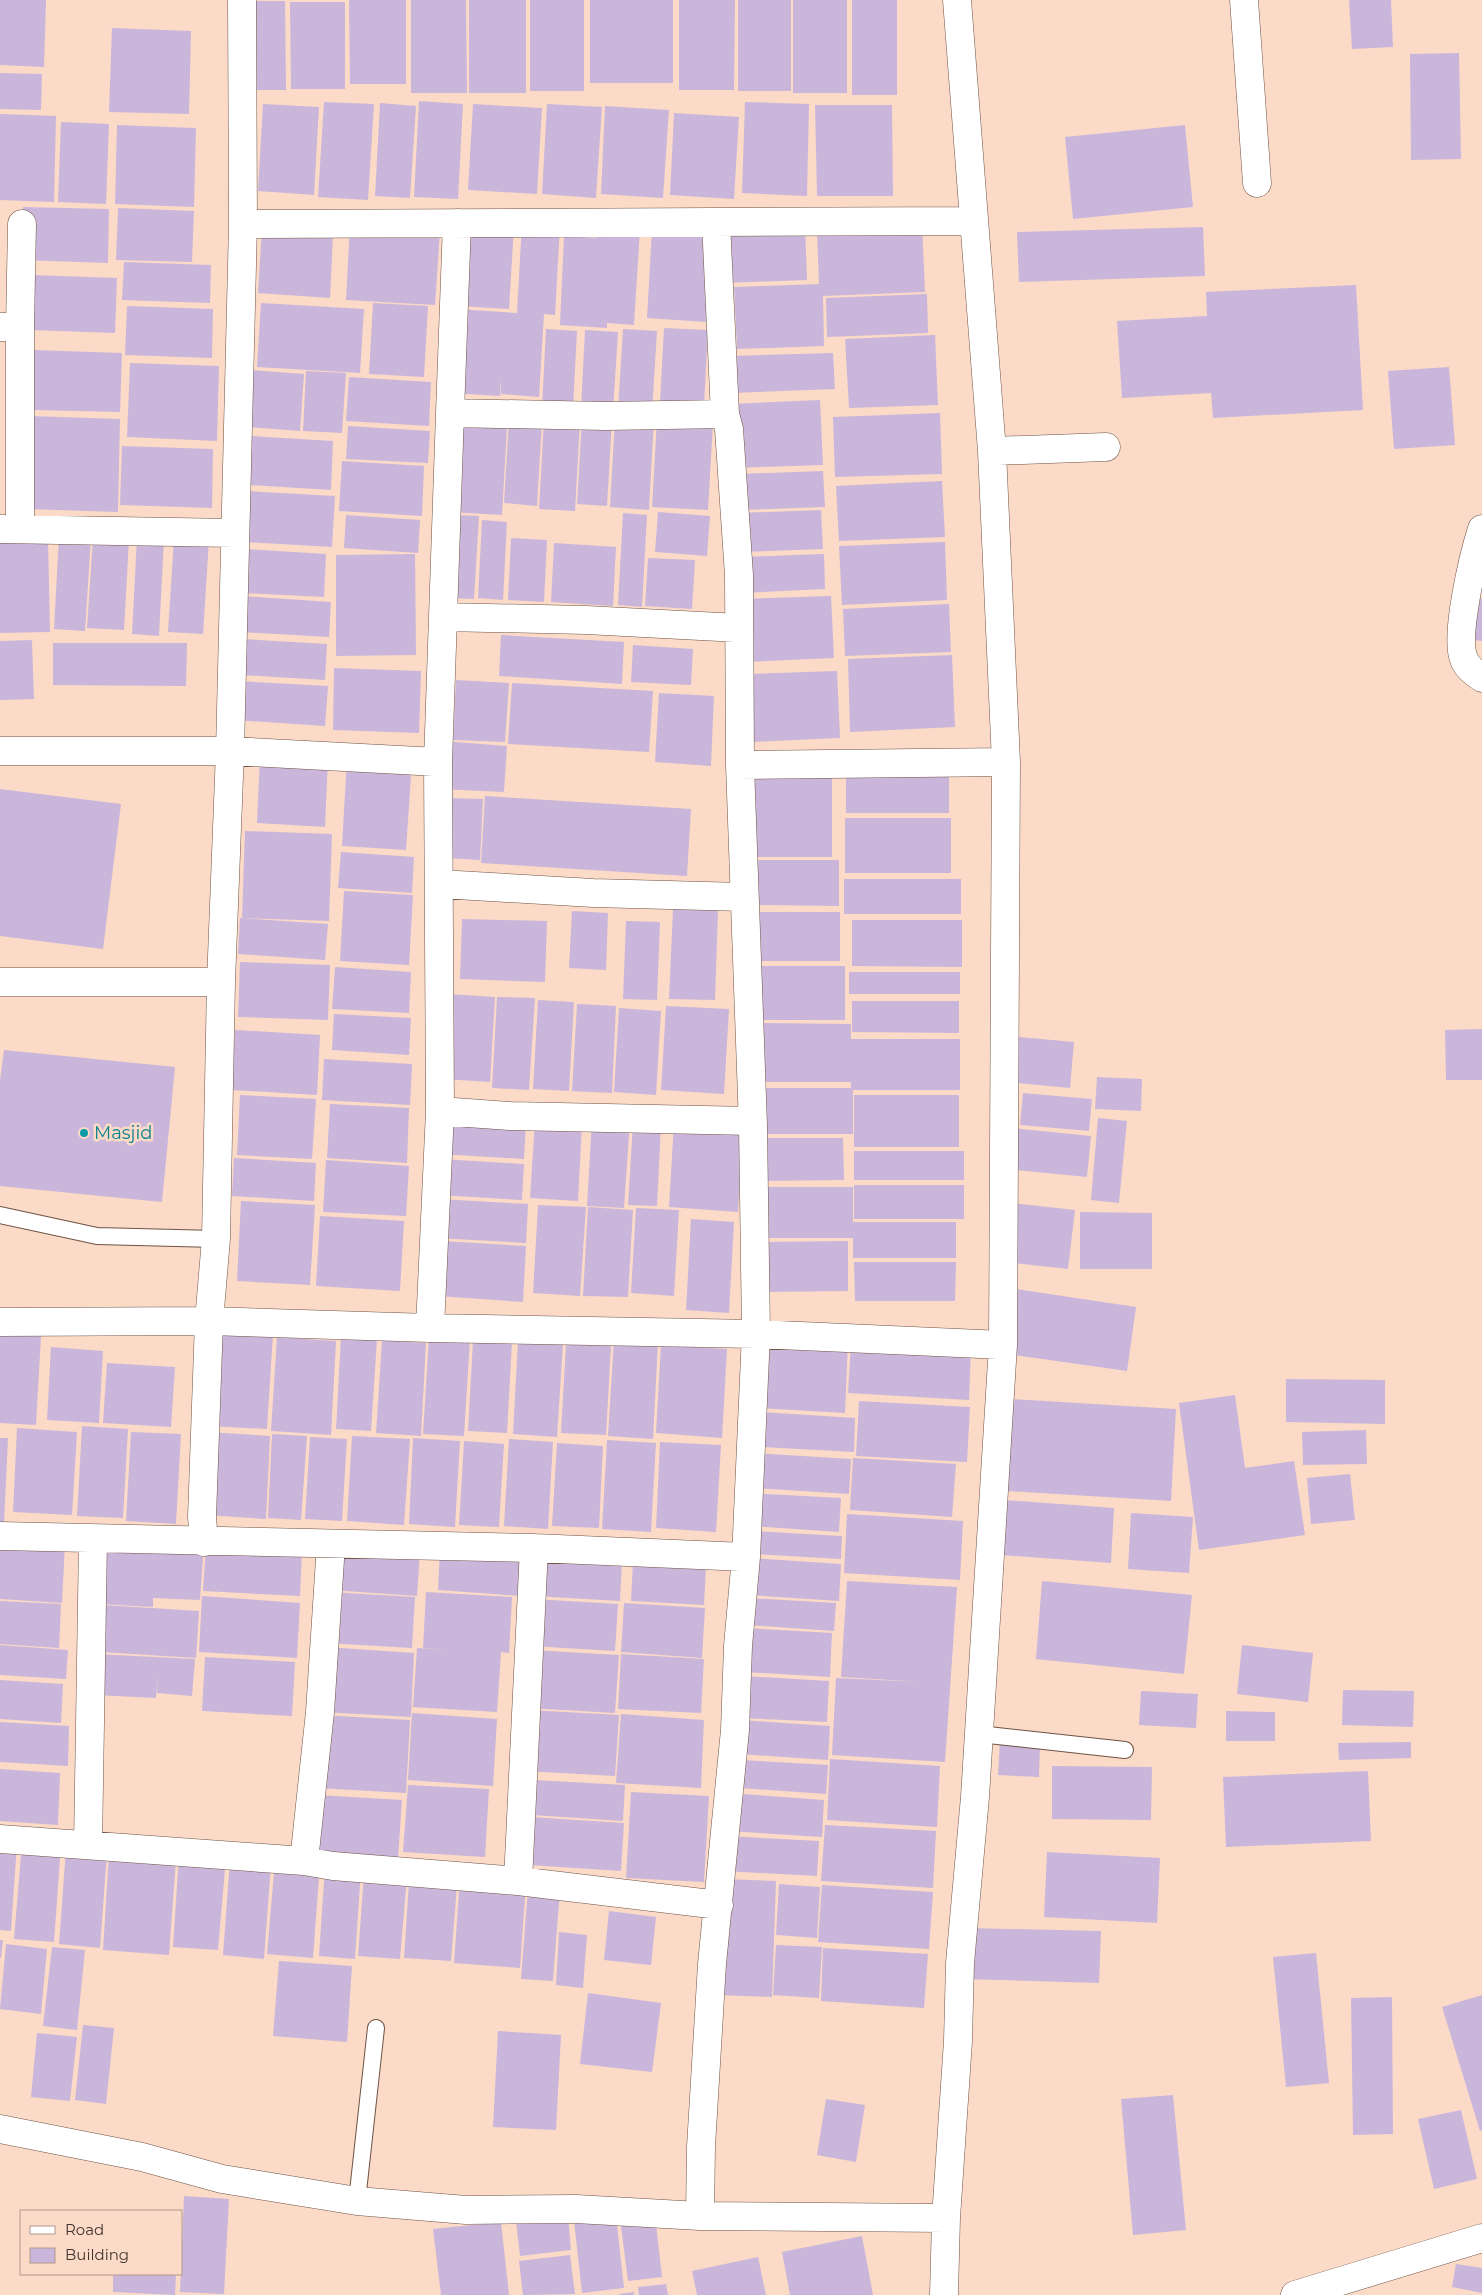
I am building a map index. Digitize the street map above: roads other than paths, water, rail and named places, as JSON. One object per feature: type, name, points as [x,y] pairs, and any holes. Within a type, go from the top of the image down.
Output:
[{"type":"main road","points":[[204,1542],[202,1517],[209,1321],[216,1239],[221,982],[230,751],[243,224],[242,0]]},
{"type":"main road","points":[[944,2295],[946,2218],[958,2041],[960,1963],[979,1734],[1003,1345],[1006,762],[992,451],[957,0]]},
{"type":"main road","points":[[1244,0],[1257,184]]},
{"type":"main road","points":[[243,224],[973,221]]},
{"type":"main road","points":[[430,1328],[440,1111],[438,762],[457,222]]},
{"type":"main road","points":[[700,2216],[701,2148],[709,2019],[725,1820],[735,1730],[738,1646],[746,1557],[756,1334],[752,1121],[740,766],[738,556],[729,429],[725,414],[716,222]]},
{"type":"main road","points":[[22,224],[10,327],[10,529],[234,533]]},
{"type":"main road","points":[[450,413],[606,416],[725,414]]},
{"type":"main road","points":[[992,451],[1106,447]]},
{"type":"main road","points":[[1482,529],[1469,578],[1460,647],[1468,668],[1482,678]]},
{"type":"main road","points":[[443,617],[739,628]]},
{"type":"main road","points":[[0,751],[230,751],[438,762]]},
{"type":"main road","points":[[740,766],[1006,762]]},
{"type":"main road","points":[[440,884],[593,893],[744,897]]},
{"type":"main road","points":[[0,982],[221,982]]},
{"type":"main road","points":[[440,1111],[510,1116],[752,1121]]},
{"type":"main road","points":[[0,1322],[209,1321],[430,1328],[756,1334],[1003,1345]]},
{"type":"main road","points":[[0,1536],[92,1540],[534,1548],[746,1557]]},
{"type":"main road","points":[[88,1845],[93,1626],[92,1540]]},
{"type":"main road","points":[[304,1861],[320,1712],[331,1544]]},
{"type":"main road","points":[[518,1881],[534,1548]]},
{"type":"main road","points":[[0,1839],[304,1861],[333,1866],[518,1881],[719,1905]]},
{"type":"main road","points":[[0,2128],[142,2158],[222,2178],[357,2201],[466,2210],[576,2209],[700,2216],[946,2218]]},
{"type":"main road","points":[[1294,2295],[1482,2238]]},
{"type":"lane","points":[[0,1214],[97,1236],[216,1239]]},
{"type":"lane","points":[[979,1734],[1125,1750]]},
{"type":"lane","points":[[357,2201],[376,2028]]},
{"type":"place","name":"Masjid","points":[[84,1133]]}]
